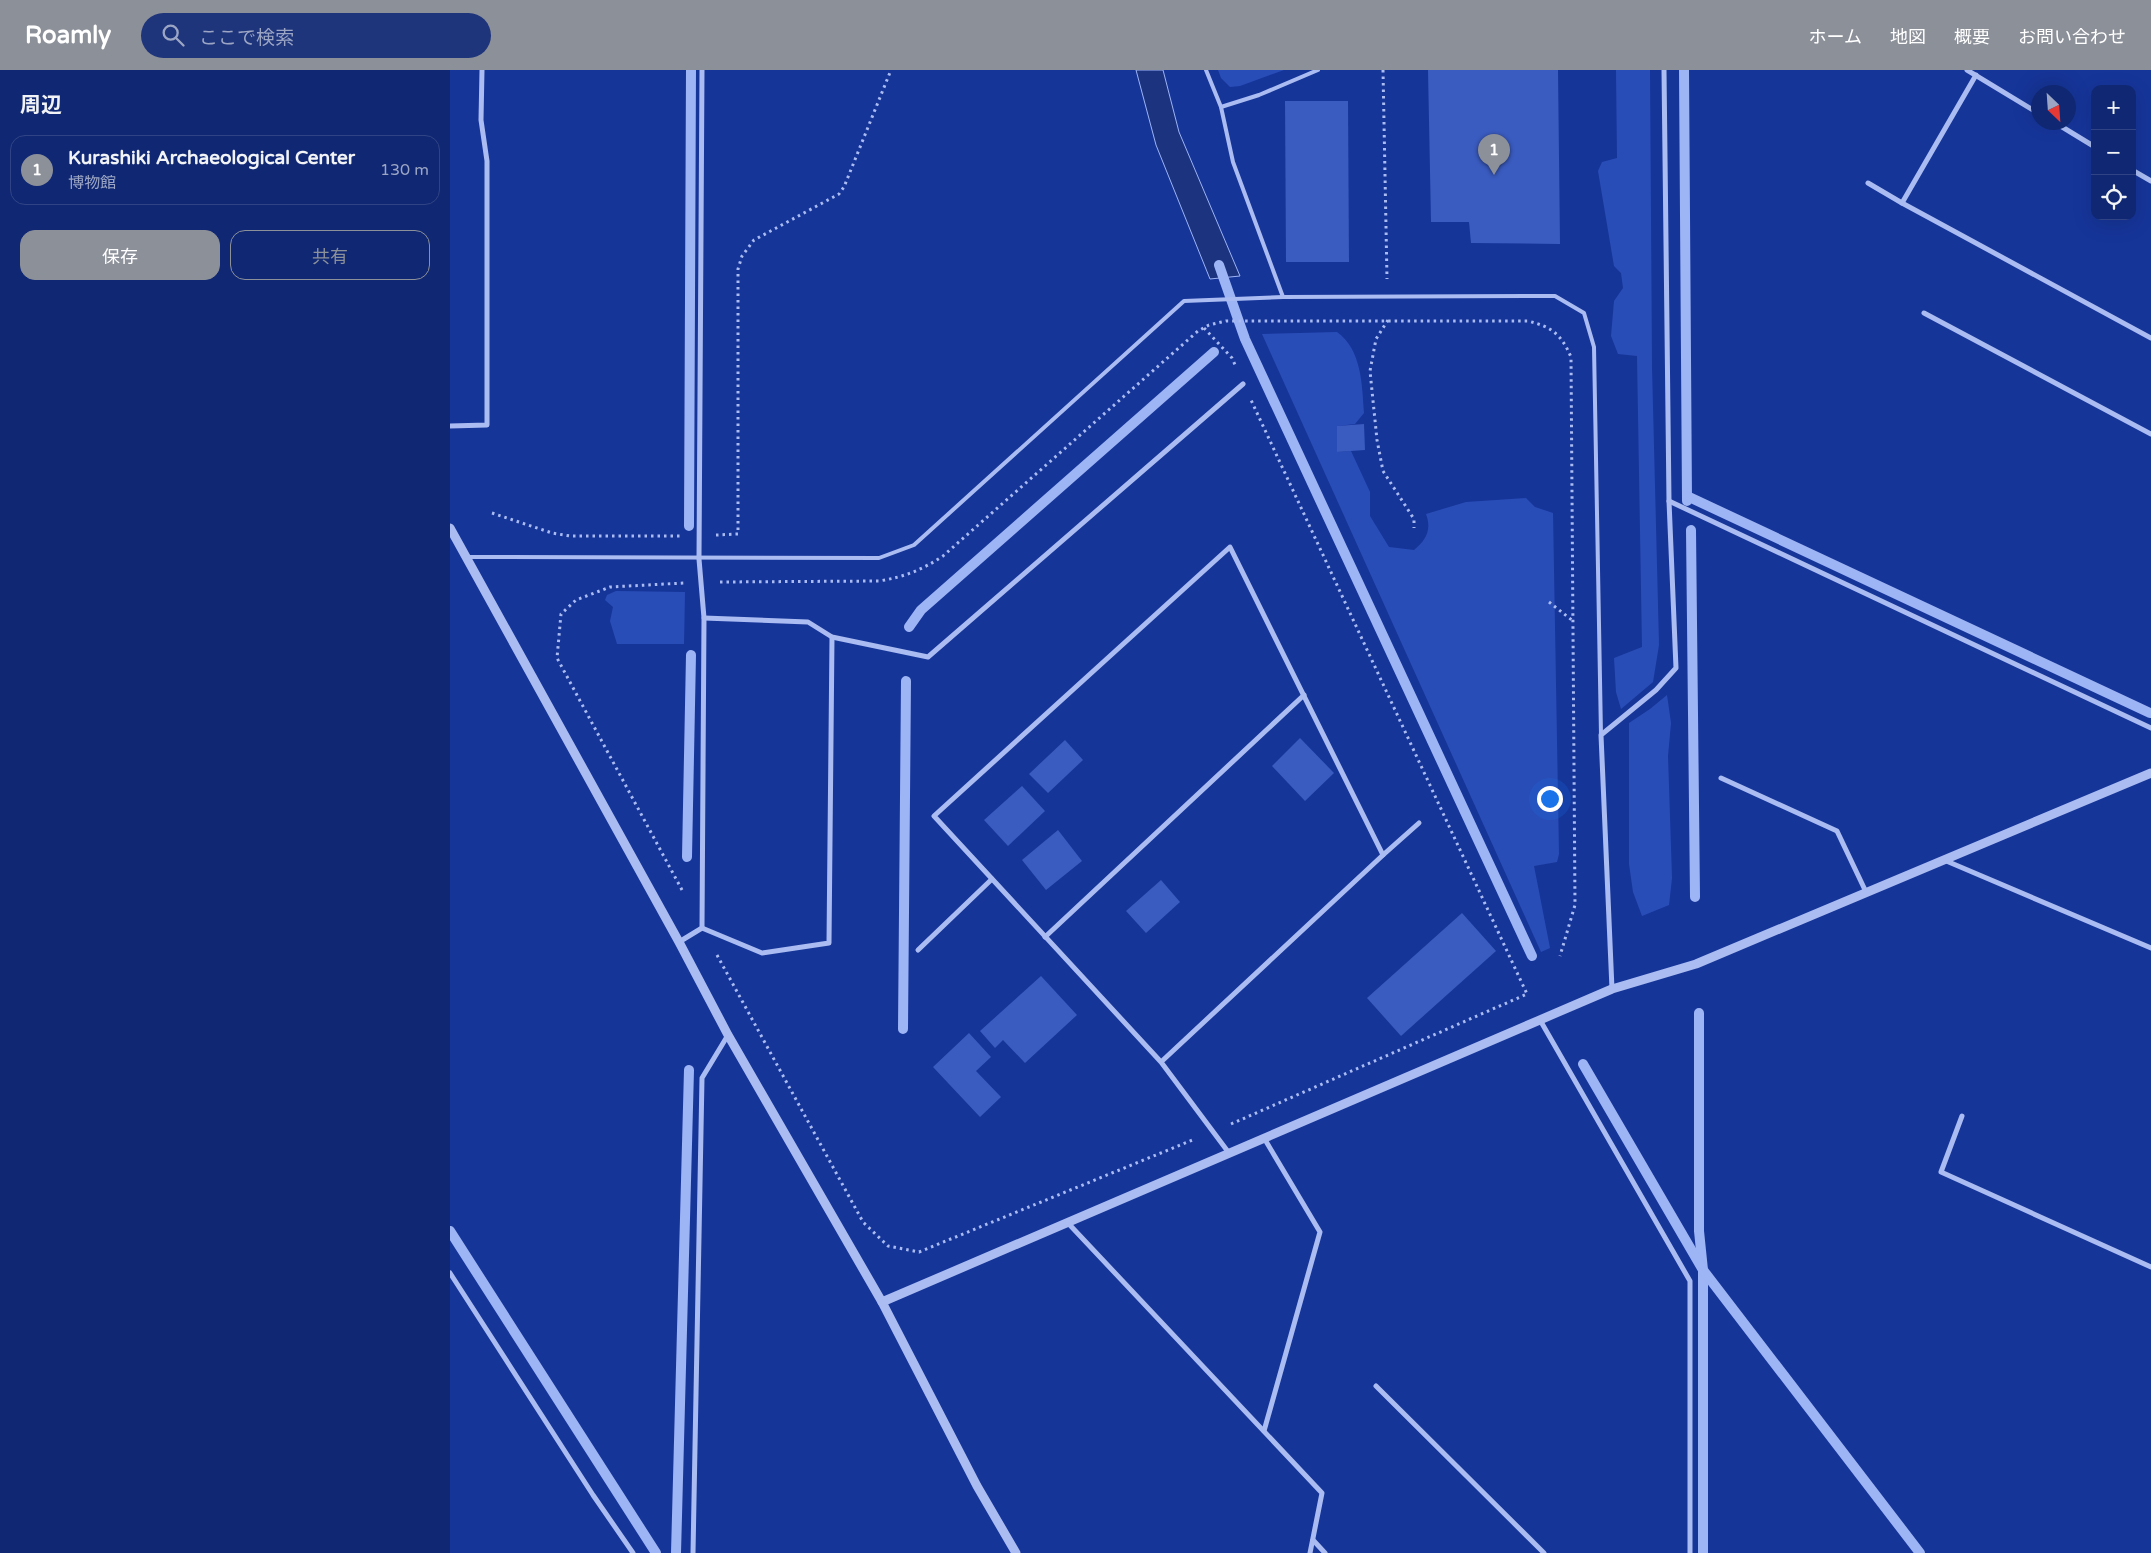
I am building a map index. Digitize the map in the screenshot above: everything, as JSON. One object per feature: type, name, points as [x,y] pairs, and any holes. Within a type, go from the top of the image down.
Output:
[{"type":"street","points":[[450,426],[487,424],[486,162],[481,120],[482,70]]},
{"type":"street","points":[[702,70],[699,536],[704,618],[702,928]]},
{"type":"street","points":[[1612,989],[1601,735],[1656,690],[1676,668],[1669,502],[1664,70]]},
{"type":"street","points":[[1967,70],[2031,109]]},
{"type":"street","points":[[1902,203],[1976,75]]},
{"type":"street","points":[[2067,130],[2091,145]]},
{"type":"street","points":[[2136,172],[2151,181]]},
{"type":"street","points":[[1868,183],[2151,338]]},
{"type":"street","points":[[1924,314],[2151,434]]},
{"type":"street","points":[[704,618],[808,622],[832,637],[928,657],[1243,384]]},
{"type":"street","points":[[1669,502],[2151,728]]},
{"type":"street","points":[[450,528],[468,557],[728,1035],[882,1302],[977,1486],[1016,1553]]},
{"type":"street","points":[[1229,1153],[1212,1133],[1161,1062],[934,816],[1230,547],[1383,854]]},
{"type":"street","points":[[702,928],[762,953],[829,943],[832,637]]},
{"type":"street","points":[[1045,937],[1304,695]]},
{"type":"street","points":[[882,1302],[1612,989],[1696,964],[2151,773]]},
{"type":"street","points":[[1721,778],[1837,831],[1866,892]]},
{"type":"street","points":[[1161,1062],[1383,854],[1419,823]]},
{"type":"street","points":[[1943,860],[2151,948]]},
{"type":"street","points":[[918,950],[992,879]]},
{"type":"street","points":[[679,942],[702,928]]},
{"type":"street","points":[[1540,1020],[1690,1281],[1690,1553]]},
{"type":"street","points":[[693,1553],[702,1078],[728,1035]]},
{"type":"street","points":[[1962,1116],[1941,1172],[2151,1267]]},
{"type":"street","points":[[1264,1138],[1320,1232],[1264,1431]]},
{"type":"street","points":[[1067,1222],[1322,1493],[1310,1553]]},
{"type":"street","points":[[450,1273],[593,1495],[633,1553]]},
{"type":"street","points":[[1376,1386],[1544,1553]]},
{"type":"street","points":[[1313,1540],[1325,1553]]},
{"type":"lane","points":[[1206,70],[1221,107],[1232,162],[1283,297]]},
{"type":"lane","points":[[1221,107],[1318,70]]},
{"type":"lane","points":[[468,557],[879,558],[914,545],[1184,301],[1283,297],[1556,296],[1584,313],[1594,347],[1601,735]]},
{"type":"path","points":[[492,513],[552,533],[570,536],[699,536],[738,534],[738,270],[742,256],[754,240],[839,194],[844,187],[891,70]]},
{"type":"path","points":[[1383,70],[1388,322],[1376,339],[1370,371],[1377,440],[1383,471],[1414,519],[1414,528]]},
{"type":"path","points":[[683,893],[558,658],[561,614],[576,600],[610,587],[701,582],[879,581],[903,577],[925,569],[943,556],[1204,328],[1226,321],[1528,321],[1547,326],[1563,340],[1571,357],[1575,905],[1560,956]]},
{"type":"path","points":[[702,928],[863,1222],[888,1246],[919,1252],[1212,1133],[1527,994],[1232,358],[1204,328]]},
{"type":"path","points":[[1549,602],[1573,622]]},
{"type":"shaded area","points":[[1136,70],[1163,70],[1179,132],[1240,276],[1210,279],[1156,145]]},
{"type":"shaded area","points":[[1218,70],[1284,70],[1240,86],[1230,87],[1221,78]]},
{"type":"shaded area","points":[[1616,70],[1650,70],[1652,367],[1659,645],[1653,682],[1621,709],[1616,692],[1614,658],[1642,647],[1637,356],[1618,354],[1611,336],[1614,301],[1623,288],[1621,273],[1614,266],[1598,171],[1602,162],[1617,158]]},
{"type":"shaded area","points":[[1337,332],[1351,348],[1356,358],[1361,380],[1364,413],[1355,424],[1338,426],[1337,452],[1351,451],[1370,492],[1370,516],[1389,547],[1414,550],[1427,534],[1428,520],[1426,514],[1466,502],[1526,498],[1535,507],[1553,513],[1559,854],[1557,862],[1534,866],[1550,948],[1541,952],[1262,334]]},
{"type":"shaded area","points":[[616,591],[685,592],[684,644],[617,644],[610,621],[613,607],[605,600],[607,595]]},
{"type":"shaded area","points":[[1667,695],[1671,723],[1668,756],[1672,878],[1669,905],[1642,916],[1633,892],[1629,864],[1629,723]]},
{"type":"building","points":[[1428,70],[1558,70],[1560,244],[1471,243],[1469,222],[1431,222]]},
{"type":"building","points":[[1285,101],[1348,101],[1349,262],[1286,262]]},
{"type":"building","points":[[1364,424],[1365,450],[1337,452],[1337,426]]},
{"type":"building","points":[[1300,738],[1334,773],[1305,801],[1272,766]]},
{"type":"building","points":[[1065,740],[1083,760],[1048,793],[1029,774]]},
{"type":"building","points":[[1022,786],[1045,811],[1008,846],[984,820]]},
{"type":"building","points":[[1058,830],[1082,861],[1046,890],[1022,860]]},
{"type":"building","points":[[1161,880],[1180,902],[1146,933],[1126,911]]},
{"type":"building","points":[[1462,913],[1496,951],[1401,1036],[1367,998]]},
{"type":"building","points":[[1041,976],[1077,1015],[1025,1063],[1003,1040],[995,1048],[980,1031]]},
{"type":"building","points":[[969,1033],[991,1057],[976,1071],[1001,1097],[980,1117],[933,1067]]},
{"type":"waterway","points":[[689,526],[691,70]]},
{"type":"waterway","points":[[1684,70],[1687,501]]},
{"type":"waterway","points":[[1219,265],[1245,339],[1532,956]]},
{"type":"waterway","points":[[909,627],[921,610],[1214,352]]},
{"type":"waterway","points":[[1687,496],[2150,713]]},
{"type":"waterway","points":[[1691,530],[1695,897]]},
{"type":"waterway","points":[[687,857],[691,655]]},
{"type":"waterway","points":[[903,1029],[906,681]]},
{"type":"waterway","points":[[1699,1013],[1699,1231],[1703,1270],[1703,1553]]},
{"type":"waterway","points":[[1583,1064],[1703,1270],[1920,1553]]},
{"type":"waterway","points":[[676,1553],[689,1070]]},
{"type":"waterway","points":[[450,1231],[656,1553]]},
{"type":"place","name":"Kurashiki Archaeological Center","points":[[1494,175]]}]
